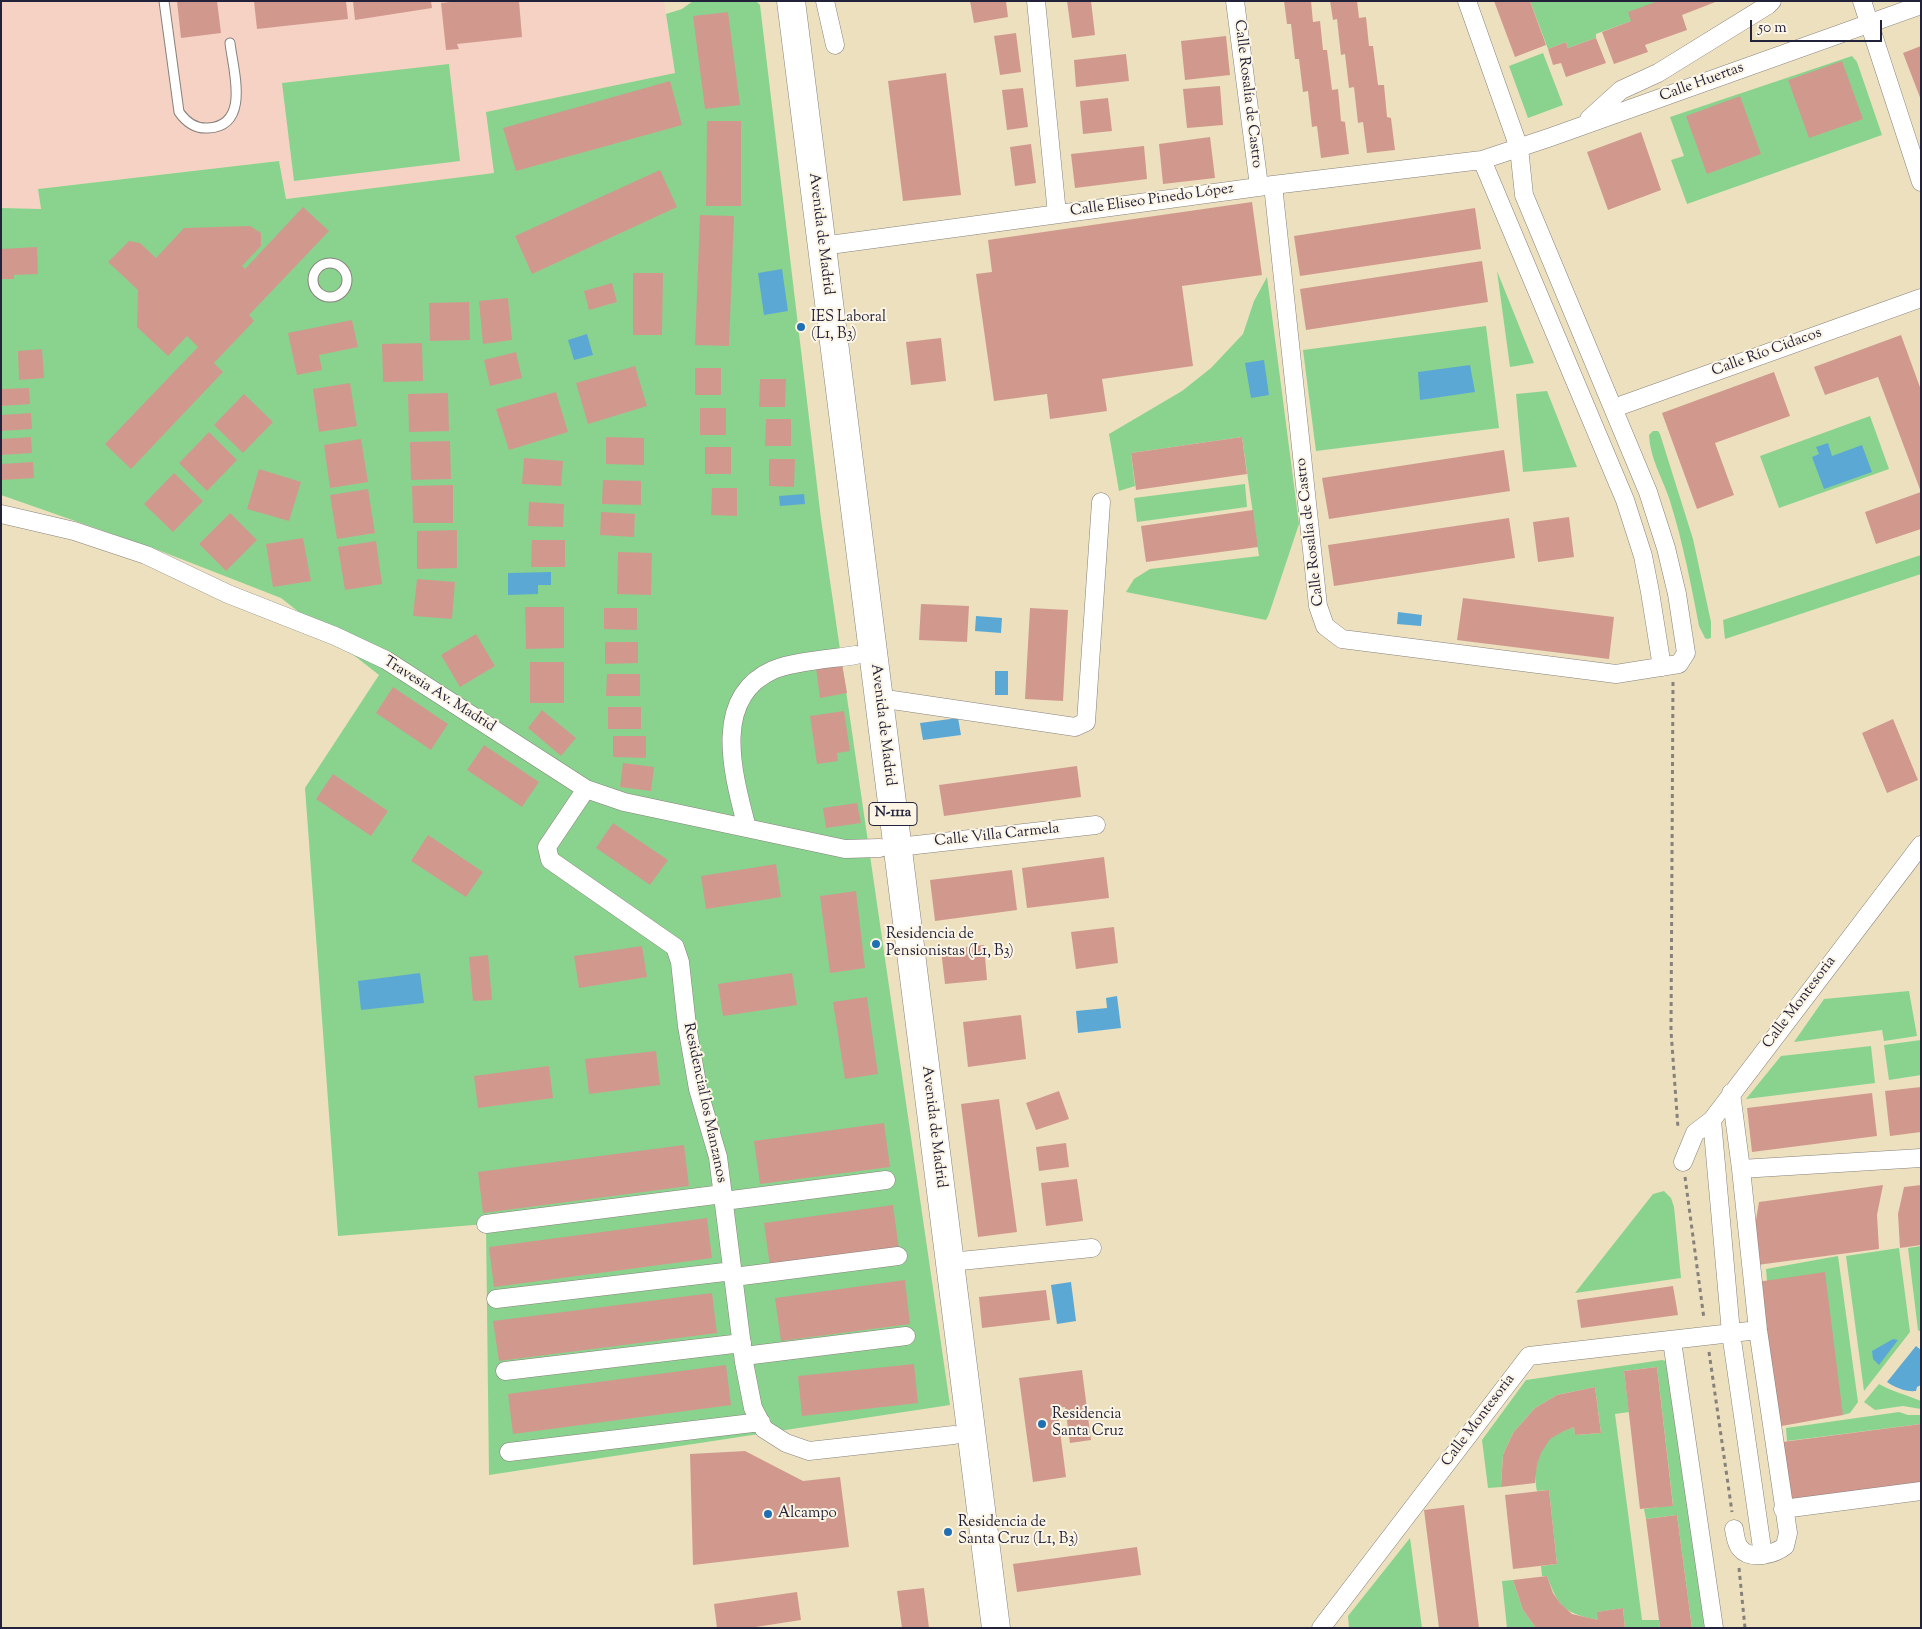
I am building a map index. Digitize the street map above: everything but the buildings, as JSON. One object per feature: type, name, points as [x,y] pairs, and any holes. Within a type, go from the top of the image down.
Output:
[{"type":"main road","name":"Avenida de Madrid","points":[[774,1],[856,655],[889,847],[950,1262],[996,1628]]},
{"type":"main road","name":"Avenida de Madrid","points":[[791,1],[879,698],[889,847],[954,1435],[978,1628]]},
{"type":"street","points":[[826,1],[839,44],[835,1]]},
{"type":"street","points":[[1036,1],[1058,214]]},
{"type":"street","name":"Calle Rosalía de Castro","points":[[1235,1],[1266,186],[1318,606],[1325,626],[1342,639],[1607,673],[1616,674],[1667,666]]},
{"type":"street","points":[[1467,1],[1519,148],[1524,195],[1648,492],[1666,548],[1677,594],[1686,653],[1679,664],[1667,666],[1642,556],[1625,500],[1482,160]]},
{"type":"street","points":[[1581,126],[1621,90],[1658,73],[1772,1]]},
{"type":"street","points":[[1862,1],[1921,182]]},
{"type":"street","name":"Calle Huertas","points":[[1482,160],[1921,5]]},
{"type":"street","name":"Calle Eliseo Pinedo López","points":[[822,246],[1266,186],[1482,160]]},
{"type":"street","name":"Calle Río Cidacos","points":[[1614,408],[1921,298]]},
{"type":"street","points":[[879,698],[1074,727],[1086,722],[1101,502]]},
{"type":"street","name":"Travesia Av. Madrid","points":[[1,514],[74,530],[146,554],[228,594],[336,636],[386,660],[586,789],[624,802],[845,849],[889,847]]},
{"type":"street","points":[[748,828],[738,792],[731,734],[734,714],[740,700],[751,685],[774,670],[856,655]]},
{"type":"street","name":"Residencial los Manzanos","points":[[586,789],[547,847],[550,860],[675,947],[680,962],[687,1026],[698,1089],[718,1157],[743,1349],[753,1408],[761,1422]]},
{"type":"street","name":"Calle Villa Carmela","points":[[889,847],[1096,825]]},
{"type":"street","name":"Calle Montesoria","points":[[1683,1162],[1695,1133],[1712,1120],[1921,845]]},
{"type":"street","points":[[1731,1093],[1758,1330],[1788,1533],[1785,1546],[1780,1550],[1763,1555],[1747,1554],[1739,1548],[1734,1528]]},
{"type":"street","points":[[1712,1120],[1732,1334],[1763,1555]]},
{"type":"street","points":[[1741,1169],[1921,1158]]},
{"type":"street","name":"Residencial los Manzanos","points":[[486,1224],[886,1180]]},
{"type":"street","points":[[950,1262],[1092,1248]]},
{"type":"street","points":[[496,1299],[898,1256]]},
{"type":"street","name":"Calle Montesoria","points":[[1321,1628],[1529,1356],[1758,1330]]},
{"type":"street","points":[[505,1371],[906,1336]]},
{"type":"street","points":[[1672,1341],[1714,1628]]},
{"type":"street","points":[[510,1452],[761,1422],[764,1430],[786,1443],[809,1451],[954,1435]]},
{"type":"street","points":[[1783,1509],[1921,1491]]},
{"type":"lane","points":[[164,1],[179,112],[184,120],[193,125],[215,128],[230,118],[235,109],[237,94],[230,43]]},
{"type":"path","points":[[1667,666],[1671,1031],[1674,1098],[1688,1210],[1734,1528],[1745,1628]]},
{"type":"shaded area","points":[[1,1],[664,1],[675,73],[487,112],[495,173],[286,199],[279,161],[38,189],[41,210],[1,207]]},
{"type":"green space","points":[[693,1],[756,1],[760,5],[821,519],[950,1405],[489,1475],[486,1224],[338,1236],[305,788],[379,675],[281,598],[158,550],[1,495],[1,208],[41,209],[38,189],[279,161],[286,199],[494,173],[486,112],[675,73],[666,14],[682,9]]},
{"type":"green space","points":[[1530,1],[1658,1],[1631,21],[1596,34],[1596,38],[1568,48],[1566,42],[1548,49]]},
{"type":"green space","points":[[1543,53],[1563,105],[1528,118],[1509,66]]},
{"type":"green space","points":[[1852,56],[1857,62],[1882,135],[1687,204],[1671,160],[1684,156],[1670,117]]},
{"type":"green space","points":[[449,64],[460,161],[294,181],[282,83]]},
{"type":"green space","points":[[1497,271],[1534,363],[1510,367]]},
{"type":"green space","points":[[1267,277],[1299,524],[1269,614],[1266,620],[1126,592],[1134,579],[1150,569],[1259,556],[1242,437],[1131,453],[1135,486],[1119,491],[1109,434],[1182,391],[1211,368],[1243,334],[1254,301]]},
{"type":"green space","points":[[1486,326],[1499,428],[1316,451],[1303,350]]},
{"type":"green space","points":[[1547,391],[1577,467],[1523,472],[1516,394]]},
{"type":"green space","points":[[1870,416],[1889,469],[1779,508],[1760,456]]},
{"type":"green space","points":[[1653,431],[1658,431],[1660,434],[1693,539],[1711,622],[1711,638],[1705,638],[1699,626],[1675,517],[1650,444],[1649,435]]},
{"type":"green space","points":[[1245,484],[1247,507],[1137,522],[1134,498]]},
{"type":"green space","points":[[1921,555],[1921,574],[1725,639],[1723,620]]},
{"type":"green space","points":[[1909,991],[1917,1036],[1884,1041],[1882,1030],[1794,1042],[1824,999]]},
{"type":"green space","points":[[1921,1040],[1921,1075],[1889,1080],[1884,1045]]},
{"type":"green space","points":[[1871,1046],[1875,1083],[1746,1099],[1781,1056]]},
{"type":"green space","points":[[1664,1191],[1671,1198],[1674,1207],[1681,1278],[1575,1293],[1653,1194]]},
{"type":"green space","points":[[1921,1246],[1921,1332],[1918,1330],[1908,1248]]},
{"type":"green space","points":[[1899,1248],[1910,1332],[1864,1391],[1846,1256]]},
{"type":"green space","points":[[1838,1256],[1858,1402],[1850,1413],[1843,1415],[1767,1281],[1766,1269]]},
{"type":"green space","points":[[1662,1360],[1669,1362],[1709,1628],[1692,1628],[1677,1515],[1646,1519],[1644,1509],[1673,1505],[1657,1367],[1624,1371],[1629,1412],[1615,1414],[1642,1620],[1659,1620],[1660,1628],[1625,1628],[1623,1608],[1598,1612],[1598,1620],[1571,1612],[1555,1596],[1547,1576],[1542,1576],[1541,1566],[1557,1564],[1549,1490],[1537,1491],[1535,1478],[1537,1464],[1545,1444],[1557,1434],[1574,1427],[1575,1435],[1601,1433],[1595,1387],[1557,1395],[1535,1408],[1513,1433],[1503,1455],[1501,1487],[1488,1488],[1482,1440],[1526,1380]]},
{"type":"green space","points":[[1879,1384],[1921,1401],[1921,1409],[1903,1406],[1875,1410],[1864,1402]]},
{"type":"green space","points":[[1899,1412],[1908,1415],[1921,1415],[1921,1424],[1787,1441],[1786,1428]]},
{"type":"green space","points":[[1410,1538],[1422,1628],[1349,1628],[1348,1616]]},
{"type":"green space","points":[[1513,1580],[1523,1610],[1536,1628],[1507,1628],[1502,1581]]},
{"type":"water","points":[[782,269],[788,311],[764,315],[758,273]]},
{"type":"water","points":[[587,334],[593,355],[574,360],[568,340]]},
{"type":"water","points":[[1264,360],[1269,395],[1251,398],[1245,363]]},
{"type":"water","points":[[1470,365],[1475,392],[1420,400],[1418,372]]},
{"type":"water","points":[[1828,443],[1832,456],[1862,445],[1872,472],[1824,489],[1812,457],[1819,454],[1816,447]]},
{"type":"water","points":[[804,494],[805,504],[780,506],[779,496]]},
{"type":"water","points":[[551,572],[551,585],[538,585],[538,594],[508,595],[508,573]]},
{"type":"water","points":[[1398,612],[1422,615],[1421,626],[1397,624]]},
{"type":"water","points":[[976,616],[1002,618],[1001,633],[975,631]]},
{"type":"water","points":[[995,671],[1008,671],[1008,695],[995,695]]},
{"type":"water","points":[[958,718],[961,735],[923,740],[920,723]]},
{"type":"water","points":[[420,973],[424,1003],[361,1010],[358,981]]},
{"type":"water","points":[[1117,996],[1121,1028],[1078,1033],[1076,1011],[1107,1008],[1106,998]]},
{"type":"water","points":[[1071,1282],[1076,1321],[1057,1324],[1051,1285]]},
{"type":"water","points":[[1893,1339],[1898,1340],[1879,1365],[1873,1359],[1872,1351]]},
{"type":"water","points":[[1916,1346],[1921,1350],[1921,1385],[1917,1387],[1916,1391],[1909,1391],[1897,1388],[1887,1382]]},
{"type":"place","name":"IES Laboral (L1, B3)","points":[[801,327]]},
{"type":"place","name":"Residencia de Pensionistas (L1, B3)","points":[[876,944]]},
{"type":"place","name":"Residencia Santa Cruz","points":[[1042,1424]]},
{"type":"place","name":"Alcampo","points":[[768,1514]]},
{"type":"place","name":"Residencia de Santa Cruz (L1, B3)","points":[[948,1532]]}]
